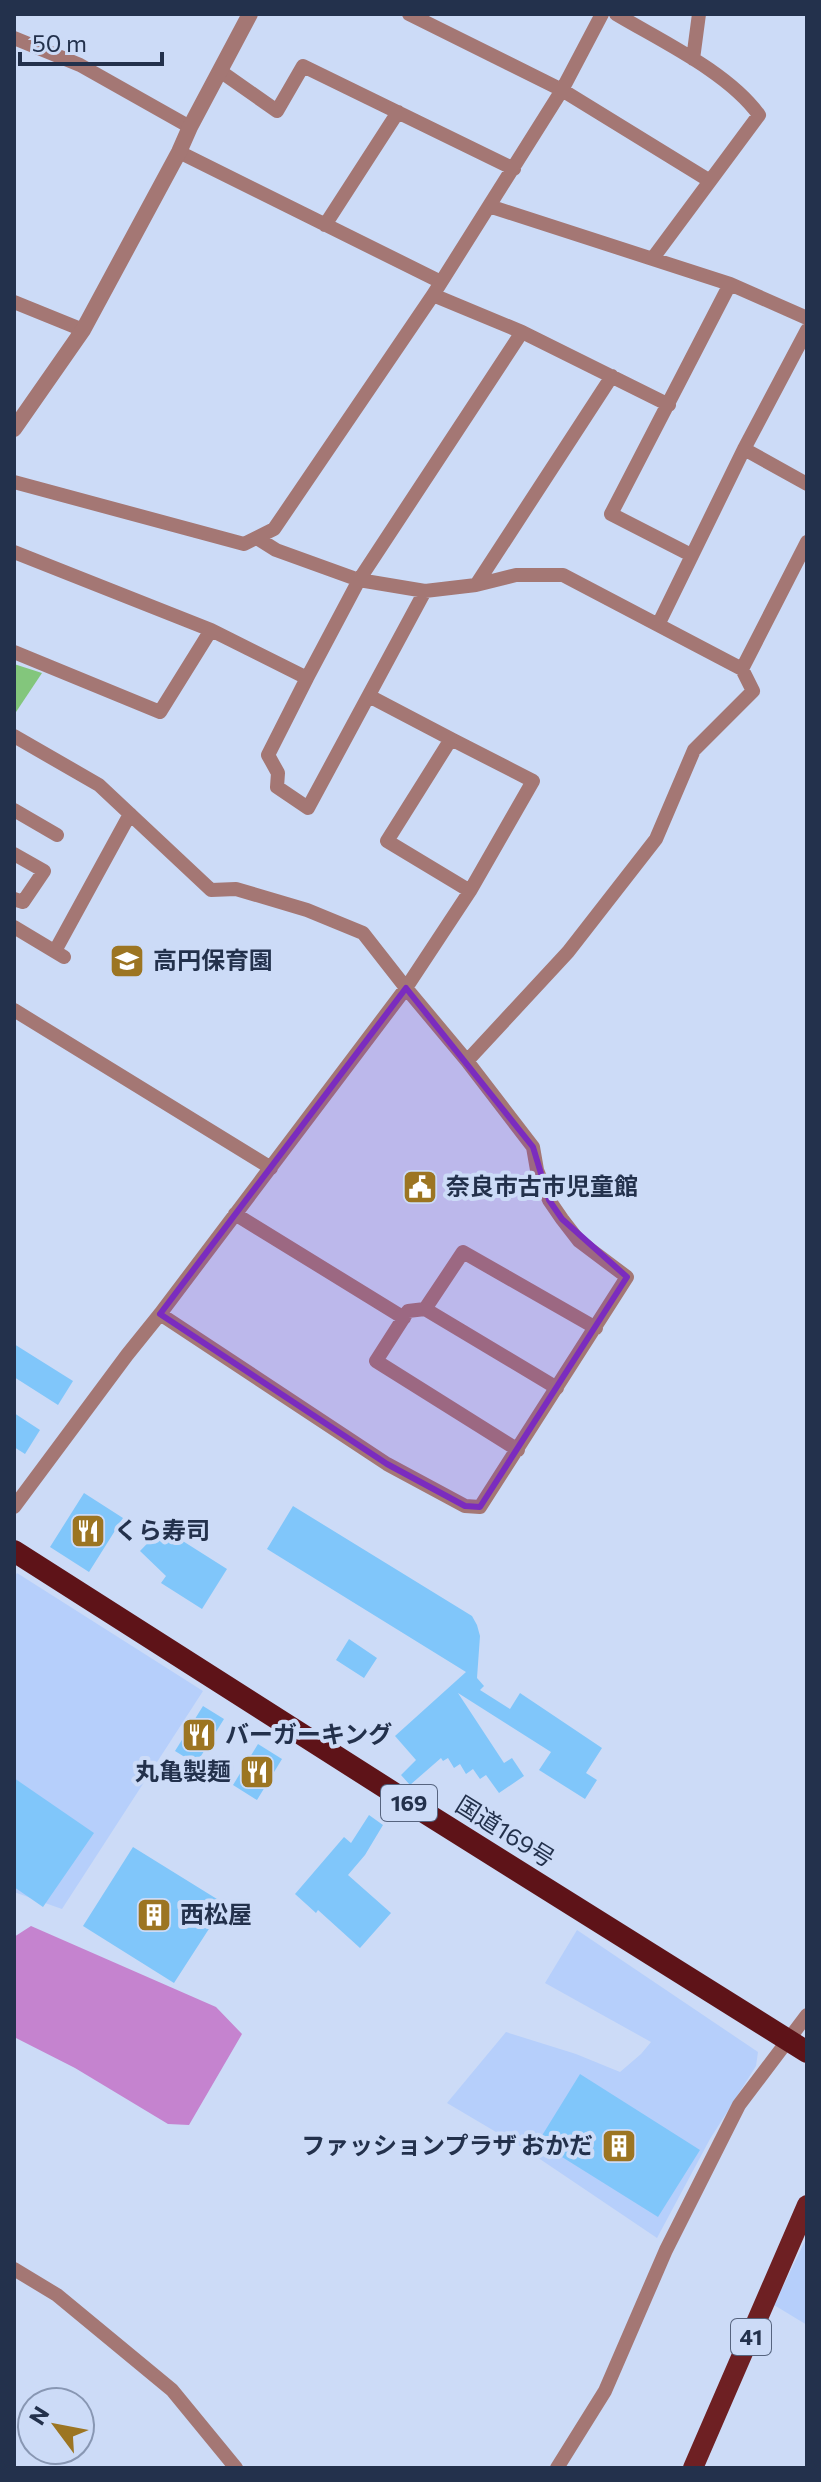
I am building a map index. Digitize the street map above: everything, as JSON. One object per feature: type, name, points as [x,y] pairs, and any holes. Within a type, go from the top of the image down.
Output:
[{"type":"highway","name":"国道169号","points":[[14,1551],[386,1789],[798,2046]]},
{"type":"main road","name":"41","points":[[693,2468],[807,2205]]},
{"type":"street","points":[[14,429],[83,330],[250,14]]},
{"type":"street","points":[[409,14],[426,18],[562,90],[710,181]]},
{"type":"street","points":[[14,482],[244,544],[274,529],[437,289],[514,169],[562,90],[602,14]]},
{"type":"street","points":[[616,14],[693,59],[747,98],[759,115],[653,258]]},
{"type":"street","points":[[693,59],[699,14]]},
{"type":"street","points":[[14,38],[80,65],[190,127]]},
{"type":"street","points":[[220,71],[277,111],[303,66],[514,169]]},
{"type":"street","points":[[325,225],[398,112]]},
{"type":"street","points":[[179,152],[325,225],[437,289],[669,405]]},
{"type":"street","points":[[489,206],[730,284],[807,318]]},
{"type":"street","points":[[691,555],[611,514],[730,284]]},
{"type":"street","points":[[14,302],[83,330]]},
{"type":"street","points":[[658,625],[744,449],[807,330]]},
{"type":"street","points":[[425,591],[308,808],[277,787],[278,773],[268,755],[359,580],[522,332]]},
{"type":"street","points":[[476,585],[612,376]]},
{"type":"street","points":[[744,449],[807,484]]},
{"type":"street","points":[[257,538],[276,550],[359,580],[425,591],[476,585],[516,575],[563,575],[742,669],[753,691],[694,750],[656,839],[568,952],[467,1061]]},
{"type":"street","points":[[742,669],[807,542]]},
{"type":"street","points":[[15,555],[211,630],[307,678]]},
{"type":"street","points":[[14,652],[160,712],[211,630]]},
{"type":"street","points":[[14,1507],[406,988],[470,891],[533,781],[369,696]]},
{"type":"street","points":[[14,736],[99,785],[211,890],[236,889],[307,910],[363,933],[533,1147],[537,1170],[549,1200],[562,1219],[579,1241],[627,1277],[480,1507],[465,1506],[387,1464],[160,1314]]},
{"type":"street","points":[[451,739],[387,841],[470,891]]},
{"type":"street","points":[[14,810],[57,835]]},
{"type":"street","points":[[14,927],[60,954],[130,814]]},
{"type":"street","points":[[14,854],[44,871],[23,902],[14,899]]},
{"type":"street","points":[[14,1010],[271,1168]]},
{"type":"street","points":[[235,1214],[404,1318]]},
{"type":"street","points":[[425,1309],[463,1252],[596,1328]]},
{"type":"street","points":[[518,1450],[376,1361],[408,1311],[425,1309],[557,1388]]},
{"type":"street","points":[[557,2468],[605,2391],[666,2250],[739,2105],[798,2046],[807,2015]]},
{"type":"street","points":[[14,2269],[57,2295],[172,2390],[236,2468]]},
{"type":"highlighted area","points":[[406,988],[533,1147],[549,1200],[562,1219],[627,1277],[480,1507],[465,1506],[387,1464],[160,1314]]},
{"type":"shaded area","points":[[17,1573],[203,1691],[62,1909],[14,1892],[14,1578]]},
{"type":"shaded area","points":[[31,1926],[216,2007],[242,2034],[189,2125],[168,2124],[75,2068],[14,2037],[14,1937]]},
{"type":"shaded area","points":[[577,1930],[758,2052],[756,2066],[710,2139],[657,2238],[525,2149],[447,2103],[506,2032],[576,2054],[620,2072],[651,2042],[545,1983]]},
{"type":"shaded area","points":[[807,2237],[807,2325],[774,2305]]},
{"type":"green space","points":[[14,664],[42,673],[14,715]]},
{"type":"building","points":[[14,1344],[73,1381],[58,1405],[14,1377]]},
{"type":"building","points":[[14,1413],[40,1430],[25,1454],[14,1447]]},
{"type":"building","name":"くら寿司","points":[[84,1493],[123,1518],[89,1572],[50,1547]]},
{"type":"building","points":[[293,1506],[472,1616],[480,1636],[477,1678],[484,1686],[480,1690],[510,1709],[520,1693],[602,1748],[586,1773],[597,1780],[585,1799],[539,1770],[551,1752],[458,1693],[504,1763],[512,1758],[524,1776],[499,1793],[486,1775],[480,1779],[473,1769],[466,1774],[460,1764],[454,1768],[448,1758],[443,1761],[441,1758],[410,1785],[401,1775],[416,1760],[395,1736],[466,1672],[267,1549]]},
{"type":"building","points":[[165,1525],[178,1538],[227,1569],[202,1609],[161,1583],[166,1576],[140,1551]]},
{"type":"building","points":[[349,1639],[377,1658],[364,1678],[336,1660]]},
{"type":"building","name":"バーガーキング","points":[[203,1706],[224,1719],[196,1764],[175,1751]]},
{"type":"building","name":"丸亀製麺","points":[[258,1744],[282,1759],[257,1800],[233,1785]]},
{"type":"building","points":[[14,1778],[94,1833],[43,1907],[14,1887]]},
{"type":"building","points":[[369,1815],[383,1825],[365,1855],[348,1875],[391,1913],[360,1948],[295,1894],[344,1837],[351,1843]]},
{"type":"building","name":"西松屋","points":[[133,1847],[225,1904],[174,1983],[83,1926]]},
{"type":"building","name":"ファッションプラザ おかだ","points":[[580,2074],[700,2150],[658,2217],[538,2142]]},
{"type":"place","name":"高円保育園","points":[[127,961]]},
{"type":"place","name":"奈良市古市児童館","points":[[420,1187]]},
{"type":"place","name":"くら寿司","points":[[88,1531]]},
{"type":"place","name":"バーガーキング","points":[[199,1735]]},
{"type":"place","name":"丸亀製麺","points":[[257,1772]]},
{"type":"place","name":"西松屋","points":[[154,1915]]},
{"type":"place","name":"ファッションプラザ おかだ","points":[[619,2146]]}]
